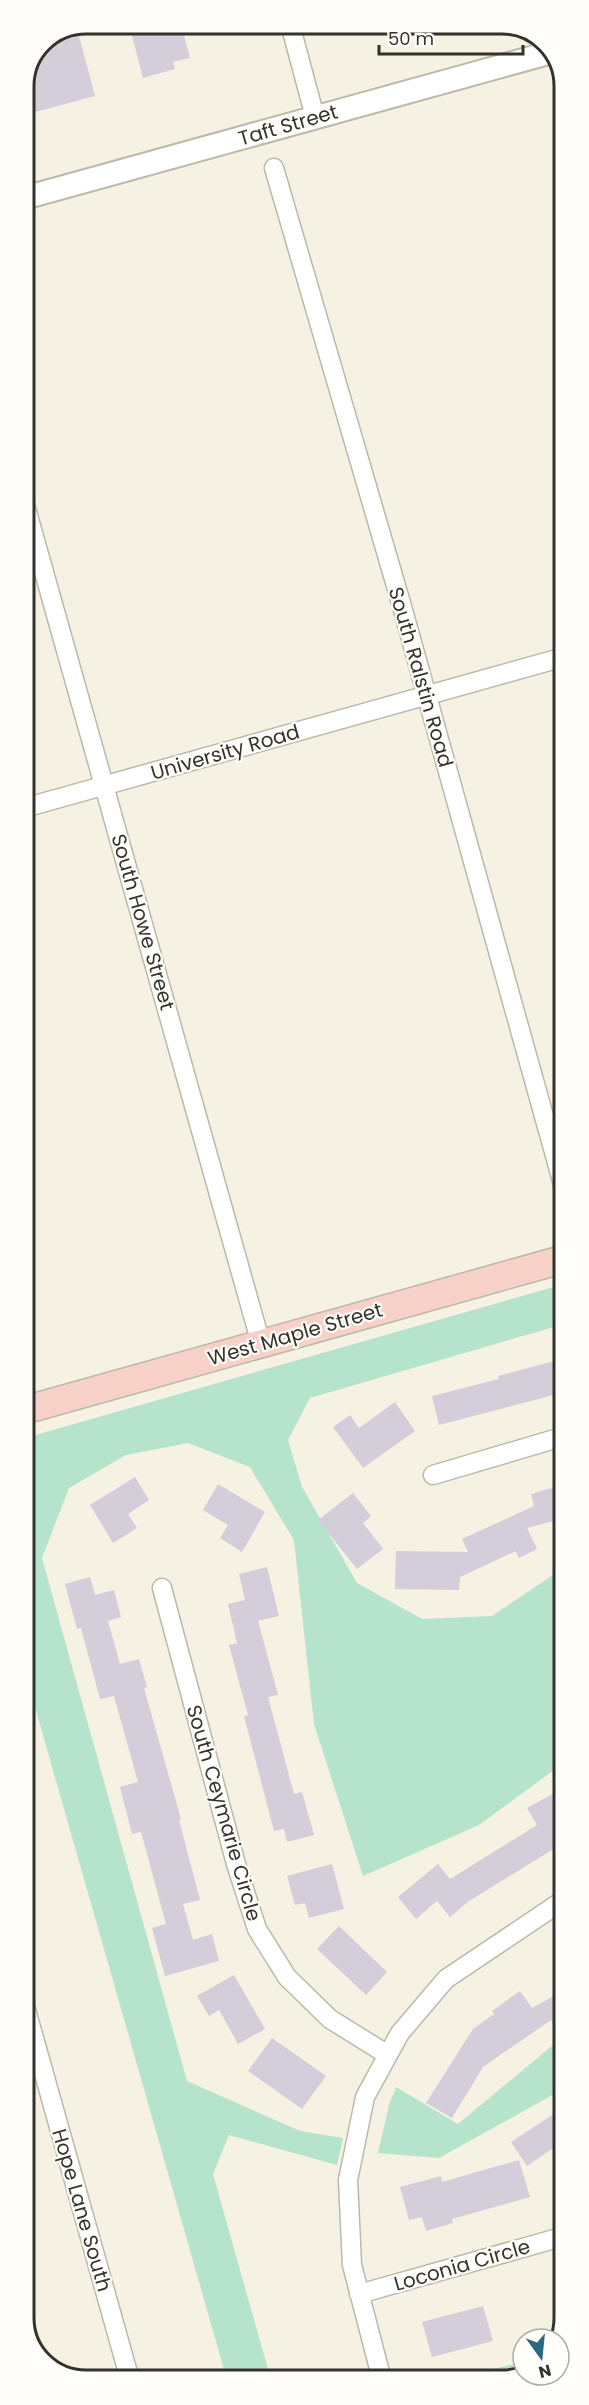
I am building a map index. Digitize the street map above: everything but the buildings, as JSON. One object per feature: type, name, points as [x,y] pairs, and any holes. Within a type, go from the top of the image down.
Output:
[{"type":"main road","name":"West Maple Street","points":[[34,1407],[554,1262]]},
{"type":"street","points":[[293,34],[315,117]]},
{"type":"street","name":"Taft Street","points":[[34,195],[544,54]]},
{"type":"street","name":"South Ralstin Road","points":[[274,168],[554,1152]]},
{"type":"street","name":"South Howe Street","points":[[34,536],[261,1344]]},
{"type":"street","name":"University Road","points":[[34,805],[554,660]]},
{"type":"street","points":[[433,1475],[554,1439]]},
{"type":"street","name":"South Ceymarie Circle","points":[[162,1588],[236,1864],[257,1929],[287,1977],[330,2019],[388,2055]]},
{"type":"street","points":[[379,2370],[352,2265],[348,2180],[365,2097],[400,2033],[446,1979],[554,1906]]},
{"type":"street","name":"Hope Lane South","points":[[34,2038],[127,2370]]},
{"type":"street","name":"Loconia Circle","points":[[359,2294],[554,2239]]},
{"type":"green space","points":[[554,1287],[554,1327],[310,1398],[288,1440],[302,1487],[357,1583],[422,1619],[492,1616],[554,1574],[554,1770],[479,1825],[363,1876],[314,1724],[294,1540],[250,1467],[188,1443],[126,1455],[69,1488],[42,1558],[187,2081],[300,2131],[343,2138],[337,2165],[229,2135],[213,2174],[268,2370],[224,2370],[34,1704],[34,1435]]},
{"type":"green space","points":[[554,2044],[554,2094],[439,2158],[378,2153],[389,2105],[396,2087],[458,2124]]},
{"type":"green space","points":[[511,2365],[511,2370],[487,2370]]}]
